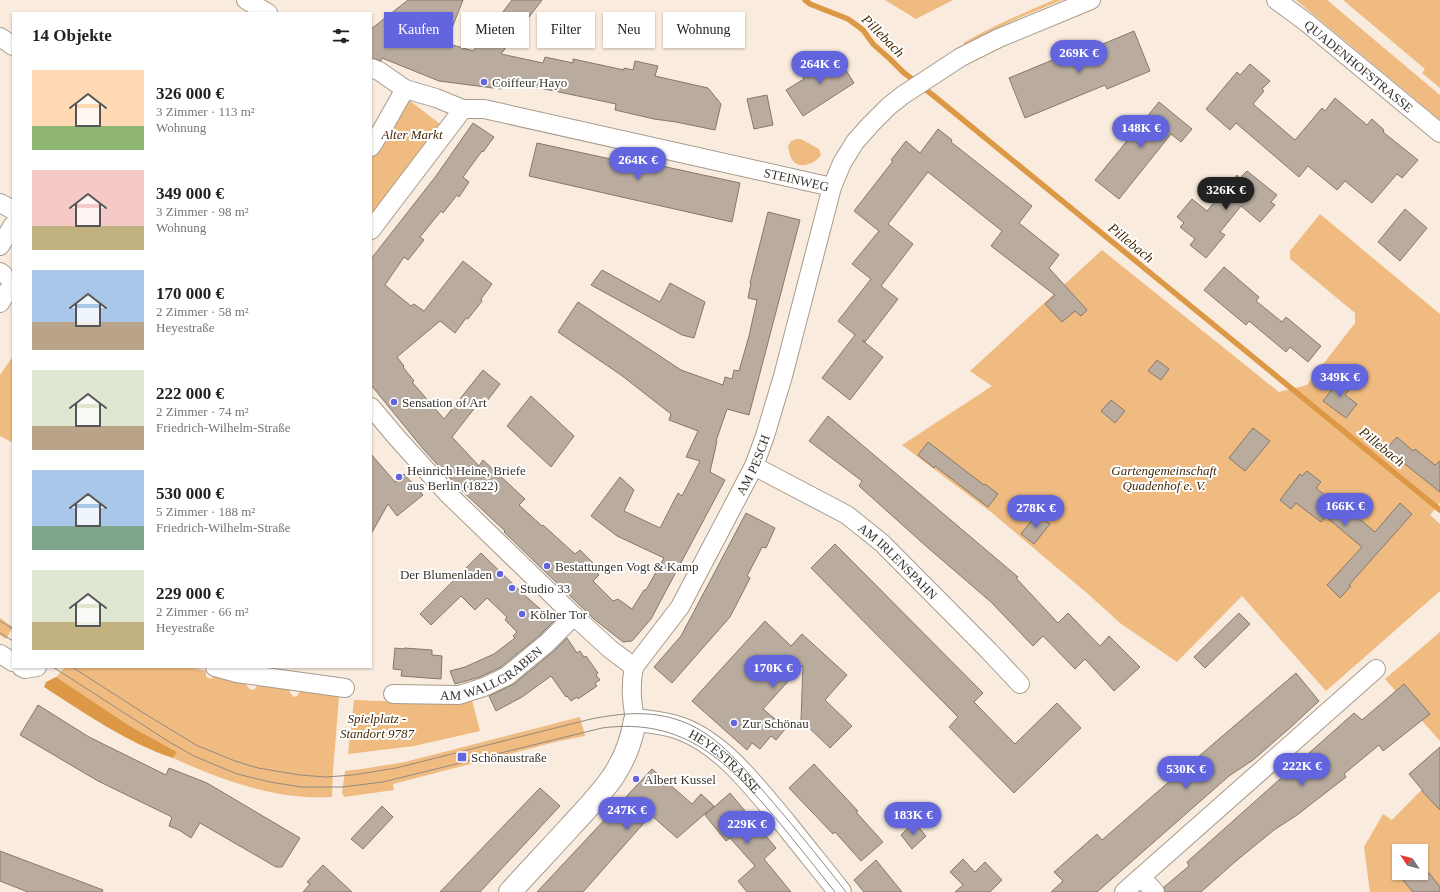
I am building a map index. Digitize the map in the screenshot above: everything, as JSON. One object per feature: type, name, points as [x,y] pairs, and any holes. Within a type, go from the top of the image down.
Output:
[{"type":"street","points":[[246,0],[266,12]]},
{"type":"street","name":"STEINWEG","points":[[463,109],[484,109],[832,187],[842,163],[855,142],[889,106],[903,95],[960,57],[999,38],[1091,0]]},
{"type":"street","name":"QUADENHOFSTRASSE","points":[[1276,0],[1306,22],[1440,133]]},
{"type":"street","points":[[0,37],[12,45]]},
{"type":"street","points":[[372,68],[379,71],[405,89],[436,98],[463,109],[372,229]]},
{"type":"street","points":[[372,145],[405,89]]},
{"type":"street","name":"AM PESCH","points":[[635,720],[631,692],[634,668],[680,607],[754,466],[765,436],[783,376],[832,187]]},
{"type":"street","points":[[0,303],[7,277]]},
{"type":"street","points":[[372,408],[398,440],[448,494],[574,616],[610,649],[634,668]]},
{"type":"street","name":"AM IRLENSPAHN","points":[[754,466],[847,515],[882,543],[990,651],[1020,684]]},
{"type":"street","name":"AM WALLGRABEN","points":[[393,694],[459,695],[484,687],[507,676],[547,643],[574,616]]},
{"type":"street","points":[[0,654],[12,661]]},
{"type":"street","points":[[219,668],[237,673],[345,688]]},
{"type":"street","points":[[1124,892],[1376,669]]},
{"type":"street","points":[[510,892],[612,780],[631,740],[635,720]]},
{"type":"street","name":"HEYESTRASSE","points":[[635,720],[661,723],[684,729],[716,749],[740,771],[840,892]]},
{"type":"street","points":[[1141,877],[1155,892]]},
{"type":"green space","points":[[885,0],[953,0],[916,19]]},
{"type":"green space","points":[[1054,0],[1062,0],[1012,21],[965,45],[963,43],[1008,20]]},
{"type":"green space","points":[[1296,0],[1327,0],[1440,95],[1440,120]]},
{"type":"green space","points":[[1343,0],[1440,0],[1440,88],[1422,73],[1425,69]]},
{"type":"green space","name":"Alter Markt","points":[[409,100],[444,127],[372,222],[372,156]]},
{"type":"green space","points":[[801,139],[819,149],[821,155],[816,161],[800,165],[793,161],[788,146],[791,141]]},
{"type":"green space","name":"Gartengemeinschaft Quadenhof e. V.","points":[[1320,214],[1440,314],[1440,503],[1430,515],[1440,524],[1440,591],[1326,691],[1242,596],[1177,662],[1120,623],[991,512],[902,445],[992,386],[970,371],[1102,250],[1279,392],[1307,385],[1355,323],[1355,313],[1290,259],[1290,251]]},
{"type":"green space","points":[[12,357],[12,442],[0,436],[0,375]]},
{"type":"green space","points":[[0,618],[12,626],[12,629],[6,639],[0,635]]},
{"type":"green space","points":[[1440,632],[1440,741],[1385,679]]},
{"type":"green space","points":[[64,668],[194,668],[206,671],[206,677],[211,679],[216,674],[247,682],[247,686],[251,690],[255,689],[258,684],[290,689],[290,693],[294,697],[297,696],[300,691],[337,695],[339,698],[332,797],[311,797],[271,792],[231,781],[173,758],[177,752],[130,726],[56,677]]},
{"type":"green space","name":"Spielplatz - Standort 9787","points":[[354,700],[455,704],[472,700],[480,731],[414,746],[348,754]]},
{"type":"green space","points":[[580,717],[585,736],[559,741],[393,784],[394,790],[344,797],[342,793],[345,771],[405,762]]},
{"type":"green space","points":[[1440,771],[1440,892],[1370,892],[1364,847],[1383,814],[1392,820]]},
{"type":"shaded area","points":[[56,677],[130,726],[177,752],[173,758],[139,744],[91,717],[44,687],[46,682]]},
{"type":"building","points":[[408,0],[463,0],[453,25],[453,12],[393,12]]},
{"type":"building","points":[[512,0],[542,0],[529,17],[529,12],[503,12]]},
{"type":"building","points":[[384,19],[384,48],[453,48],[453,45],[473,51],[475,48],[506,48],[501,54],[543,63],[545,57],[573,63],[573,59],[624,70],[624,68],[633,70],[635,61],[658,66],[655,76],[708,88],[721,104],[715,130],[615,110],[616,104],[502,80],[501,89],[439,81],[382,58],[381,61],[372,58],[372,28]]},
{"type":"building","points":[[1134,31],[1150,71],[1107,89],[1105,85],[1025,118],[1009,78],[1089,45],[1091,49]]},
{"type":"building","points":[[836,54],[854,83],[803,116],[786,90],[804,79],[802,75]]},
{"type":"building","points":[[1250,64],[1270,81],[1262,89],[1264,91],[1253,104],[1295,140],[1322,108],[1325,111],[1335,98],[1367,125],[1372,119],[1384,130],[1383,132],[1418,160],[1402,178],[1397,174],[1372,203],[1345,181],[1337,190],[1308,166],[1299,177],[1236,123],[1230,130],[1206,109],[1237,72],[1240,75]]},
{"type":"building","points":[[767,95],[773,125],[754,129],[747,99]]},
{"type":"building","points":[[1159,102],[1192,129],[1181,142],[1171,134],[1119,199],[1095,180]]},
{"type":"building","points":[[473,123],[494,137],[463,177],[469,182],[459,197],[457,195],[443,213],[441,211],[420,237],[424,240],[408,260],[404,257],[385,285],[411,306],[414,304],[424,311],[463,261],[492,284],[481,299],[482,301],[468,319],[466,318],[455,333],[440,321],[397,357],[414,381],[412,382],[444,419],[483,370],[500,384],[484,405],[480,401],[452,437],[479,466],[483,460],[525,499],[519,505],[542,526],[543,525],[575,554],[580,550],[593,563],[590,566],[599,575],[593,581],[613,601],[618,599],[632,609],[644,590],[646,590],[664,558],[617,536],[591,516],[620,477],[634,490],[624,511],[660,528],[678,493],[682,496],[700,461],[686,457],[698,431],[669,420],[671,414],[621,375],[558,332],[578,302],[681,370],[723,385],[725,377],[732,379],[734,370],[739,371],[749,336],[757,300],[748,298],[750,283],[768,212],[800,220],[749,415],[727,409],[716,441],[710,472],[725,480],[651,619],[632,641],[623,642],[594,619],[459,488],[424,450],[372,386],[372,258],[436,176]]},
{"type":"building","points":[[938,129],[952,140],[951,142],[1032,206],[1019,223],[1059,255],[1049,268],[1087,310],[1081,316],[1075,311],[1062,322],[1045,304],[1055,295],[991,246],[1002,231],[928,172],[888,224],[913,244],[881,286],[898,299],[865,342],[862,340],[883,357],[850,400],[822,378],[855,335],[838,321],[871,279],[852,264],[879,231],[854,211],[893,161],[891,160],[906,141],[920,153]]},
{"type":"building","points":[[537,143],[615,160],[616,156],[740,183],[732,222],[529,176]]},
{"type":"building","points":[[1247,171],[1277,195],[1271,202],[1275,205],[1260,222],[1241,206],[1220,232],[1225,235],[1206,258],[1190,245],[1195,239],[1180,227],[1184,223],[1177,217],[1192,199],[1207,211],[1237,175],[1240,178]]},
{"type":"building","points":[[1405,209],[1427,228],[1400,261],[1378,242]]},
{"type":"building","points":[[1224,267],[1259,297],[1256,301],[1282,322],[1286,317],[1321,346],[1308,362],[1290,347],[1286,352],[1249,321],[1246,325],[1204,290]]},
{"type":"building","points":[[602,270],[660,302],[670,283],[705,302],[694,338],[682,335],[591,285]]},
{"type":"building","points":[[1157,360],[1169,369],[1161,380],[1148,371]]},
{"type":"building","points":[[1339,377],[1351,387],[1345,395],[1357,404],[1346,418],[1323,401],[1331,391],[1329,389]]},
{"type":"building","points":[[531,396],[574,436],[551,467],[507,426]]},
{"type":"building","points":[[1111,400],[1125,411],[1115,423],[1101,411]]},
{"type":"building","points":[[828,416],[1018,577],[1016,578],[1058,623],[1068,613],[1100,646],[1109,636],[1140,667],[1114,691],[1085,659],[1075,669],[1043,636],[1033,646],[991,602],[859,486],[862,481],[809,441]]},
{"type":"building","points":[[1253,428],[1270,441],[1245,471],[1229,458]]},
{"type":"building","points":[[1397,437],[1413,451],[1415,449],[1435,465],[1440,461],[1440,492],[1386,449]]},
{"type":"building","points":[[928,442],[998,494],[988,507],[935,466],[934,468],[918,455]]},
{"type":"building","points":[[372,455],[395,482],[404,474],[423,495],[397,516],[388,504],[372,532]]},
{"type":"building","points":[[1307,471],[1321,482],[1316,488],[1350,516],[1352,513],[1375,532],[1400,503],[1412,514],[1349,585],[1351,586],[1340,598],[1327,585],[1362,547],[1326,517],[1321,522],[1296,503],[1291,509],[1280,500],[1300,474],[1302,476]]},
{"type":"building","points":[[746,513],[775,528],[766,548],[762,547],[747,576],[750,578],[730,617],[672,683],[654,667],[681,636]]},
{"type":"building","points":[[1037,514],[1050,524],[1034,544],[1021,534]]},
{"type":"building","points":[[835,544],[983,693],[974,702],[1015,744],[1057,703],[1081,728],[1014,793],[949,727],[958,717],[811,568]]},
{"type":"building","points":[[481,553],[522,593],[554,621],[540,635],[501,667],[480,677],[455,684],[450,671],[465,667],[494,654],[515,638],[513,636],[517,632],[505,620],[507,617],[487,598],[475,610],[461,596],[431,625],[420,614]]},
{"type":"building","points":[[1239,613],[1250,624],[1205,668],[1194,657]]},
{"type":"building","points":[[765,621],[791,646],[802,634],[847,675],[825,700],[852,726],[830,748],[801,720],[803,665],[763,709],[786,728],[776,740],[771,736],[760,749],[752,743],[747,750],[692,701]]},
{"type":"building","points":[[567,638],[577,653],[580,651],[584,657],[586,656],[598,673],[596,675],[600,680],[595,683],[597,686],[578,699],[577,697],[571,701],[567,696],[566,697],[551,676],[522,697],[496,711],[489,696],[514,684],[554,651]]},
{"type":"building","points":[[395,648],[432,650],[432,655],[442,656],[441,679],[401,676],[402,670],[393,669]]},
{"type":"building","points":[[1296,673],[1319,701],[1291,727],[1253,760],[1229,776],[1097,892],[1051,892],[1063,881],[1054,872],[1097,834],[1102,840]]},
{"type":"building","points":[[1404,684],[1430,714],[1383,751],[1379,745],[1344,774],[1346,777],[1297,815],[1274,830],[1201,892],[1165,892],[1164,887],[1189,866],[1187,862],[1354,713],[1362,720]]},
{"type":"building","points":[[38,705],[89,737],[166,775],[169,768],[207,783],[300,838],[282,867],[276,867],[200,823],[191,838],[179,830],[169,826],[172,817],[98,781],[20,735]]},
{"type":"building","points":[[1440,747],[1440,810],[1422,791],[1409,774]]},
{"type":"building","points":[[814,764],[858,811],[856,812],[883,842],[861,861],[835,832],[833,834],[789,788]]},
{"type":"building","points":[[652,769],[692,804],[701,794],[714,806],[677,838],[651,815],[583,892],[537,892]]},
{"type":"building","points":[[540,788],[560,806],[480,892],[440,892]]},
{"type":"building","points":[[730,793],[776,848],[764,859],[791,892],[747,892],[738,881],[755,866],[730,838],[726,841],[705,815]]},
{"type":"building","points":[[382,806],[393,817],[363,849],[351,839]]},
{"type":"building","points":[[914,822],[926,836],[912,849],[901,835]]},
{"type":"building","points":[[0,851],[103,890],[102,892],[28,892],[0,881]]},
{"type":"building","points":[[963,859],[975,872],[985,862],[1002,880],[990,892],[955,892],[963,885],[950,872]]},
{"type":"building","points":[[876,860],[902,892],[864,892],[854,880]]},
{"type":"building","points":[[323,865],[352,892],[303,892],[310,884],[307,882]]},
{"type":"building","points":[[1428,873],[1440,887],[1440,892],[1413,892],[1403,880],[1428,880]]},
{"type":"waterway","name":"Pillebach","points":[[805,0],[810,4],[848,19],[863,30],[873,44],[903,72],[1440,510]]},
{"type":"tram line","points":[[0,621],[12,628]]},
{"type":"tram line","points":[[0,633],[12,640]]},
{"type":"tram line","points":[[55,668],[171,743],[194,756],[237,774],[270,782],[301,787],[342,787],[383,782],[602,728],[631,726],[658,730],[681,737],[703,749],[723,763],[742,780],[835,892]]},
{"type":"tram line","points":[[74,668],[196,745],[235,761],[258,768],[300,775],[326,777],[353,775],[396,768],[603,717],[625,714],[648,714],[659,715],[681,721],[708,735],[731,754],[819,857],[846,892]]},
{"type":"place","name":"Coiffeur Hayo","points":[[484,82]]},
{"type":"place","name":"Sensation of Art","points":[[394,402]]},
{"type":"place","name":"Heinrich Heine, Briefe aus Berlin (1822)","points":[[399,477]]},
{"type":"place","name":"Bestattungen Vogt & Kamp","points":[[547,566]]},
{"type":"place","name":"Der Blumenladen","points":[[500,574]]},
{"type":"place","name":"Studio 33","points":[[512,588]]},
{"type":"place","name":"Kölner Tor","points":[[522,614]]},
{"type":"place","name":"Zur Schönau","points":[[734,723]]},
{"type":"place","name":"Schönaustraße","points":[[462,757]]},
{"type":"place","name":"Albert Kussel","points":[[636,779]]}]
